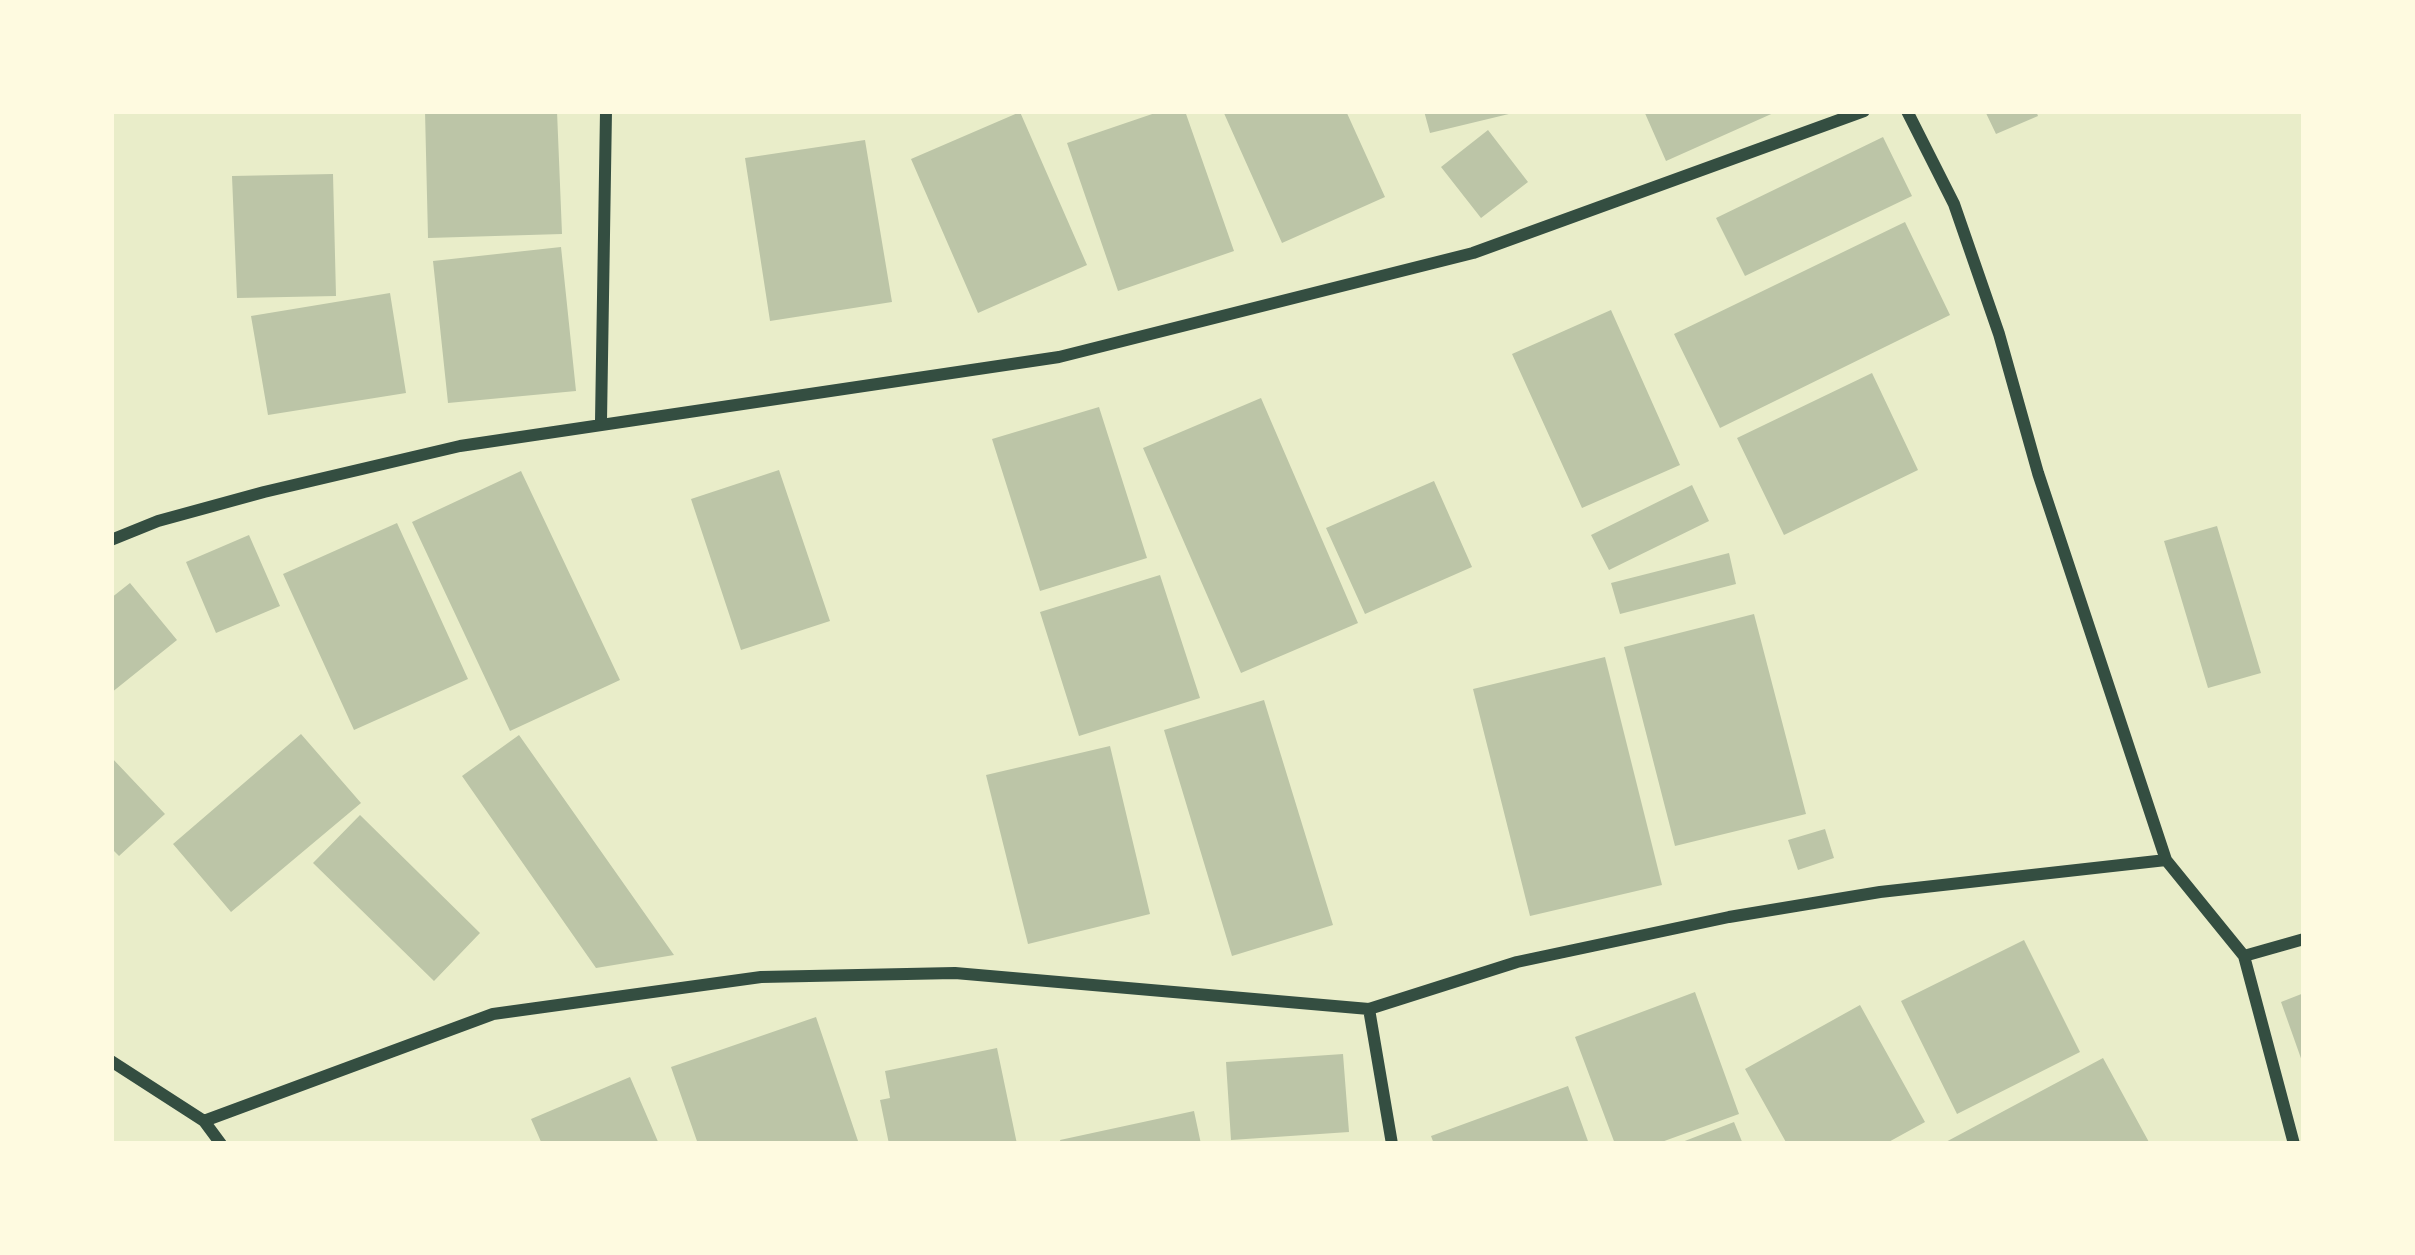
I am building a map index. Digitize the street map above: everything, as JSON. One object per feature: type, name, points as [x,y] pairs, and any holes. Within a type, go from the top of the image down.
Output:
[{"type":"street","points":[[601,421],[606,111]]},
{"type":"street","points":[[111,540],[264,492],[460,446],[601,421],[1059,357],[1105,346],[1473,253],[1864,111]]},
{"type":"street","points":[[1907,111],[1954,204],[2000,334],[2038,473],[2166,860],[2244,956],[2294,1144]]},
{"type":"street","points":[[204,1121],[493,1014],[761,977],[955,974],[1369,1009],[1517,962],[1729,917],[1880,892],[2166,860]]},
{"type":"street","points":[[2244,956],[2304,939]]},
{"type":"street","points":[[1369,1009],[1392,1144]]},
{"type":"street","points":[[111,1061],[204,1121],[221,1144]]},
{"type":"building","points":[[425,111],[557,111],[562,234],[428,238]]},
{"type":"building","points":[[1161,111],[1185,111],[1234,251],[1118,291],[1067,143]]},
{"type":"building","points":[[1223,111],[1346,111],[1385,197],[1282,243]]},
{"type":"building","points":[[1424,111],[1513,111],[1513,113],[1430,133]]},
{"type":"building","points":[[1644,111],[1778,111],[1666,161]]},
{"type":"building","points":[[1985,111],[2036,111],[2038,116],[1996,134]]},
{"type":"building","points":[[1020,112],[1087,265],[978,313],[911,159]]},
{"type":"building","points":[[1488,130],[1528,182],[1481,218],[1441,167]]},
{"type":"building","points":[[1883,137],[1912,196],[1745,276],[1716,218]]},
{"type":"building","points":[[865,140],[892,302],[770,321],[745,158]]},
{"type":"building","points":[[333,174],[336,296],[237,298],[232,176]]},
{"type":"building","points":[[1905,222],[1950,315],[1720,428],[1674,334]]},
{"type":"building","points":[[561,247],[576,391],[448,403],[433,261]]},
{"type":"building","points":[[390,293],[406,393],[268,415],[251,316]]},
{"type":"building","points":[[1611,310],[1680,465],[1582,508],[1512,354]]},
{"type":"building","points":[[1872,373],[1918,470],[1784,535],[1737,438]]},
{"type":"building","points":[[1261,398],[1358,623],[1241,673],[1143,448]]},
{"type":"building","points":[[1099,407],[1147,558],[1040,591],[992,439]]},
{"type":"building","points":[[779,470],[830,621],[741,650],[691,499]]},
{"type":"building","points":[[521,471],[620,680],[510,731],[412,522]]},
{"type":"building","points":[[1434,481],[1472,567],[1365,614],[1326,528]]},
{"type":"building","points":[[1692,485],[1709,521],[1609,570],[1591,535]]},
{"type":"building","points":[[397,523],[468,679],[354,730],[283,574]]},
{"type":"building","points":[[2217,526],[2261,673],[2208,688],[2164,541]]},
{"type":"building","points":[[249,535],[280,606],[216,633],[186,562]]},
{"type":"building","points":[[1729,553],[1736,584],[1620,614],[1611,583]]},
{"type":"building","points":[[1160,575],[1200,698],[1079,736],[1040,612]]},
{"type":"building","points":[[130,583],[177,640],[111,693],[111,598]]},
{"type":"building","points":[[1754,614],[1806,814],[1675,846],[1624,647]]},
{"type":"building","points":[[1605,657],[1662,885],[1530,916],[1473,689]]},
{"type":"building","points":[[1264,700],[1333,925],[1232,956],[1164,730]]},
{"type":"building","points":[[301,734],[361,803],[231,912],[173,844]]},
{"type":"building","points":[[519,735],[674,955],[596,968],[462,776]]},
{"type":"building","points":[[1110,746],[1150,914],[1028,944],[986,775]]},
{"type":"building","points":[[111,757],[165,814],[119,856],[111,848]]},
{"type":"building","points":[[360,815],[480,933],[434,981],[313,863]]},
{"type":"building","points":[[1825,829],[1834,858],[1798,870],[1788,840]]},
{"type":"building","points":[[2024,940],[2080,1052],[1957,1114],[1901,1001]]},
{"type":"building","points":[[1695,992],[1739,1114],[1656,1144],[1615,1144],[1575,1037]]},
{"type":"building","points":[[2304,993],[2304,1064],[2303,1064],[2281,1002]]},
{"type":"building","points":[[1860,1005],[1925,1122],[1885,1144],[1787,1144],[1745,1069]]},
{"type":"building","points":[[816,1017],[859,1144],[698,1144],[671,1067]]},
{"type":"building","points":[[997,1048],[1017,1144],[889,1144],[880,1100],[890,1098],[885,1071]]},
{"type":"building","points":[[1343,1054],[1349,1132],[1231,1140],[1226,1062]]},
{"type":"building","points":[[2103,1058],[2150,1144],[1942,1144]]},
{"type":"building","points":[[630,1077],[659,1144],[542,1144],[531,1119]]},
{"type":"building","points":[[1568,1086],[1589,1144],[1434,1144],[1431,1136]]},
{"type":"building","points":[[1194,1111],[1201,1144],[1061,1144],[1060,1140]]},
{"type":"building","points":[[1734,1122],[1743,1144],[1677,1144]]}]
